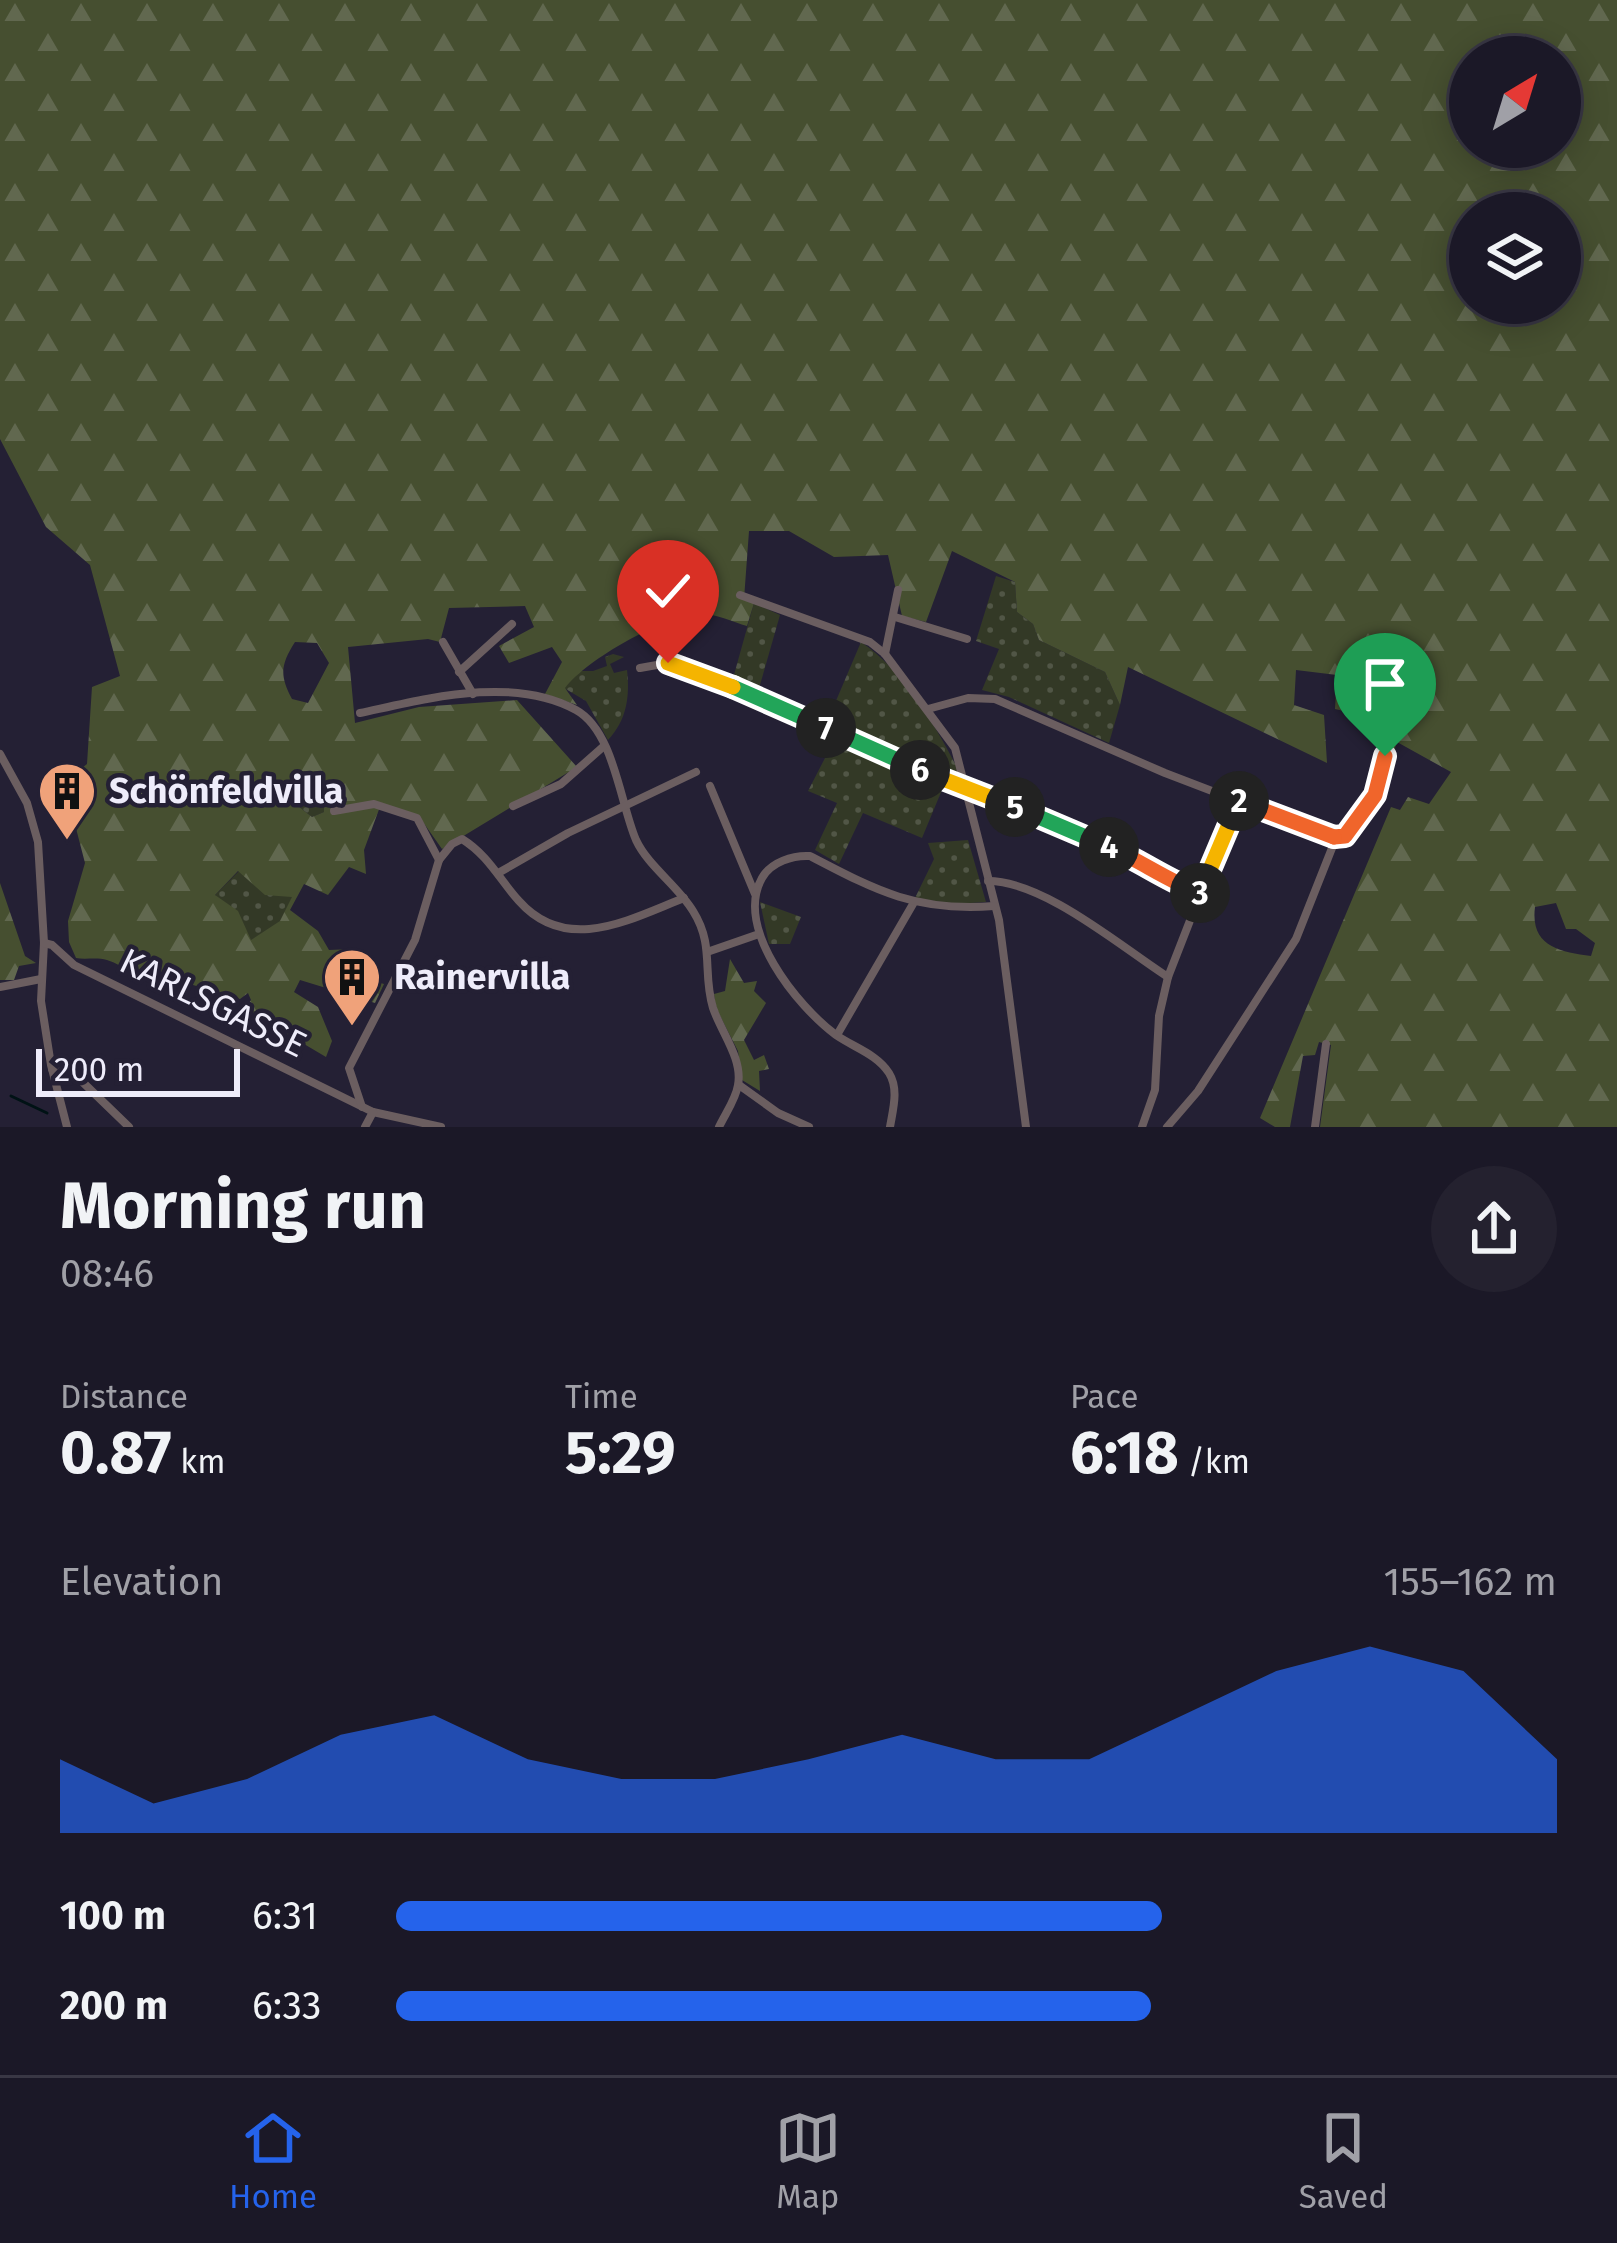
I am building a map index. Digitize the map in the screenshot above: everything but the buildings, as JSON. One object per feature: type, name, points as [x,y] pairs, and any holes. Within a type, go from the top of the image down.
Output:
[{"type":"street","points":[[885,654],[898,590]]},
{"type":"street","points":[[740,596],[847,632],[885,654],[956,748],[999,920],[1026,1127]]},
{"type":"street","points":[[895,617],[967,639]]},
{"type":"street","points":[[459,672],[512,624]]},
{"type":"street","points":[[443,642],[472,694]]},
{"type":"street","points":[[640,668],[668,663],[693,670],[1142,861],[1171,882],[1202,893]]},
{"type":"street","points":[[928,709],[968,698],[995,699],[1336,838],[1345,836],[1375,795],[1385,756],[1382,681]]},
{"type":"street","points":[[360,713],[472,694],[525,694],[583,713],[604,746],[637,842],[684,898],[710,951],[706,974],[713,1006],[737,1061],[739,1085],[719,1127]]},
{"type":"street","points":[[514,806],[561,784],[604,746]]},
{"type":"street","points":[[0,754],[27,803],[38,842],[47,1045],[68,1127]]},
{"type":"street","points":[[500,872],[568,833],[696,772]]},
{"type":"street","points":[[710,786],[755,896],[759,934],[792,992],[837,1035],[878,1060],[889,1073],[895,1098],[890,1127]]},
{"type":"street","points":[[1142,1127],[1155,1090],[1159,1016],[1168,977],[1238,800]]},
{"type":"street","points":[[334,811],[374,804],[416,818],[439,860]]},
{"type":"street","points":[[1167,1127],[1198,1091],[1296,939],[1336,838]]},
{"type":"street","points":[[362,1107],[349,1068],[415,940],[439,860],[452,844],[462,839],[500,872],[520,903],[567,930],[590,932],[684,898]]},
{"type":"street","points":[[755,896],[764,874],[798,855],[810,856],[913,904],[958,909],[994,906]]},
{"type":"street","points":[[988,881],[1005,881],[1042,896],[1168,977]]},
{"type":"street","points":[[837,1035],[913,904]]},
{"type":"street","points":[[710,951],[759,934]]},
{"type":"street","name":"KARLSGASSE","points":[[44,943],[74,964],[362,1107],[441,1127]]},
{"type":"street","points":[[0,987],[41,979]]},
{"type":"street","points":[[1315,1127],[1326,1043]]},
{"type":"street","points":[[47,1045],[129,1127]]},
{"type":"street","points":[[52,1069],[68,1068]]},
{"type":"street","points":[[739,1085],[778,1113],[808,1127]]},
{"type":"street","points":[[365,1127],[373,1112]]},
{"type":"green space","points":[[0,0],[1617,0],[1617,1127],[1320,1127],[1331,1045],[1319,1042],[1315,1055],[1303,1056],[1290,1127],[1275,1127],[1260,1118],[1391,807],[1400,810],[1408,797],[1429,804],[1451,772],[1397,742],[1381,784],[1388,721],[1335,709],[1337,675],[1296,670],[1294,705],[1324,715],[1327,763],[1128,667],[1120,705],[1105,672],[1039,640],[1033,624],[1017,612],[1015,582],[952,551],[926,622],[902,616],[888,555],[834,557],[789,531],[749,531],[744,599],[754,603],[747,626],[700,614],[646,631],[576,676],[565,688],[577,705],[545,694],[562,662],[552,647],[509,663],[499,646],[534,627],[525,606],[449,608],[440,642],[428,639],[348,647],[355,723],[419,707],[517,700],[577,767],[442,849],[418,815],[381,804],[364,850],[366,874],[349,867],[328,895],[304,884],[290,910],[318,931],[329,950],[352,949],[358,958],[344,972],[384,984],[375,1003],[300,980],[294,992],[318,1007],[332,1041],[326,1057],[245,1009],[251,1000],[248,993],[240,999],[173,979],[156,982],[107,960],[76,958],[68,921],[85,863],[64,782],[87,764],[92,687],[120,676],[90,565],[46,527],[0,439]],"holes":[[[295,642],[317,643],[329,663],[308,703],[292,699],[284,676]],[[290,781],[291,786],[311,782],[324,791],[324,812],[312,817],[293,802],[263,798],[277,782]],[[238,871],[265,895],[292,897],[280,921],[251,940],[238,911],[215,895]],[[1556,903],[1566,929],[1576,929],[1595,943],[1591,956],[1568,952],[1542,939],[1535,907]]]},
{"type":"green space","points":[[996,576],[1015,582],[1017,612],[1033,624],[1039,640],[1105,672],[1120,705],[1109,743],[1009,697],[982,690],[999,649],[976,641]]},
{"type":"green space","points":[[754,603],[780,615],[758,692],[732,682]]},
{"type":"green space","points":[[861,642],[907,686],[962,777],[957,780],[827,722]]},
{"type":"green space","points":[[605,657],[624,657],[610,664],[614,673],[627,670],[628,689],[623,716],[608,740],[586,701],[564,688],[579,671],[607,666]]},
{"type":"green space","points":[[823,731],[944,785],[922,838],[863,813],[839,864],[815,850],[837,803],[808,791],[825,758],[818,746]]},
{"type":"green space","points":[[277,781],[291,781],[292,786],[311,782],[324,791],[324,812],[312,817],[293,802],[262,798]]},
{"type":"green space","points":[[968,840],[986,902],[954,904],[915,898],[934,859],[928,843]]},
{"type":"green space","points":[[239,871],[293,896],[281,921],[250,941],[215,895]]},
{"type":"green space","points":[[0,883],[25,956],[36,963],[19,966],[14,980],[0,980]]},
{"type":"green space","points":[[760,902],[801,917],[790,944],[769,944]]},
{"type":"green space","points":[[730,959],[744,983],[757,981],[754,991],[766,1003],[744,1040],[754,1060],[764,1055],[769,1069],[759,1071],[760,1091],[742,1080],[738,1051],[716,1008],[714,994],[725,991]]},
{"type":"waterway","points":[[11,1096],[47,1113]]},
{"type":"place","name":"Schönfeldvilla","points":[[67,842]]},
{"type":"place","name":"Rainervilla","points":[[352,1028]]},
{"type":"route","points":[[668,663],[1098,842],[1142,861],[1171,882],[1202,893],[1238,800],[1336,838],[1345,836],[1375,795],[1385,756]]}]
